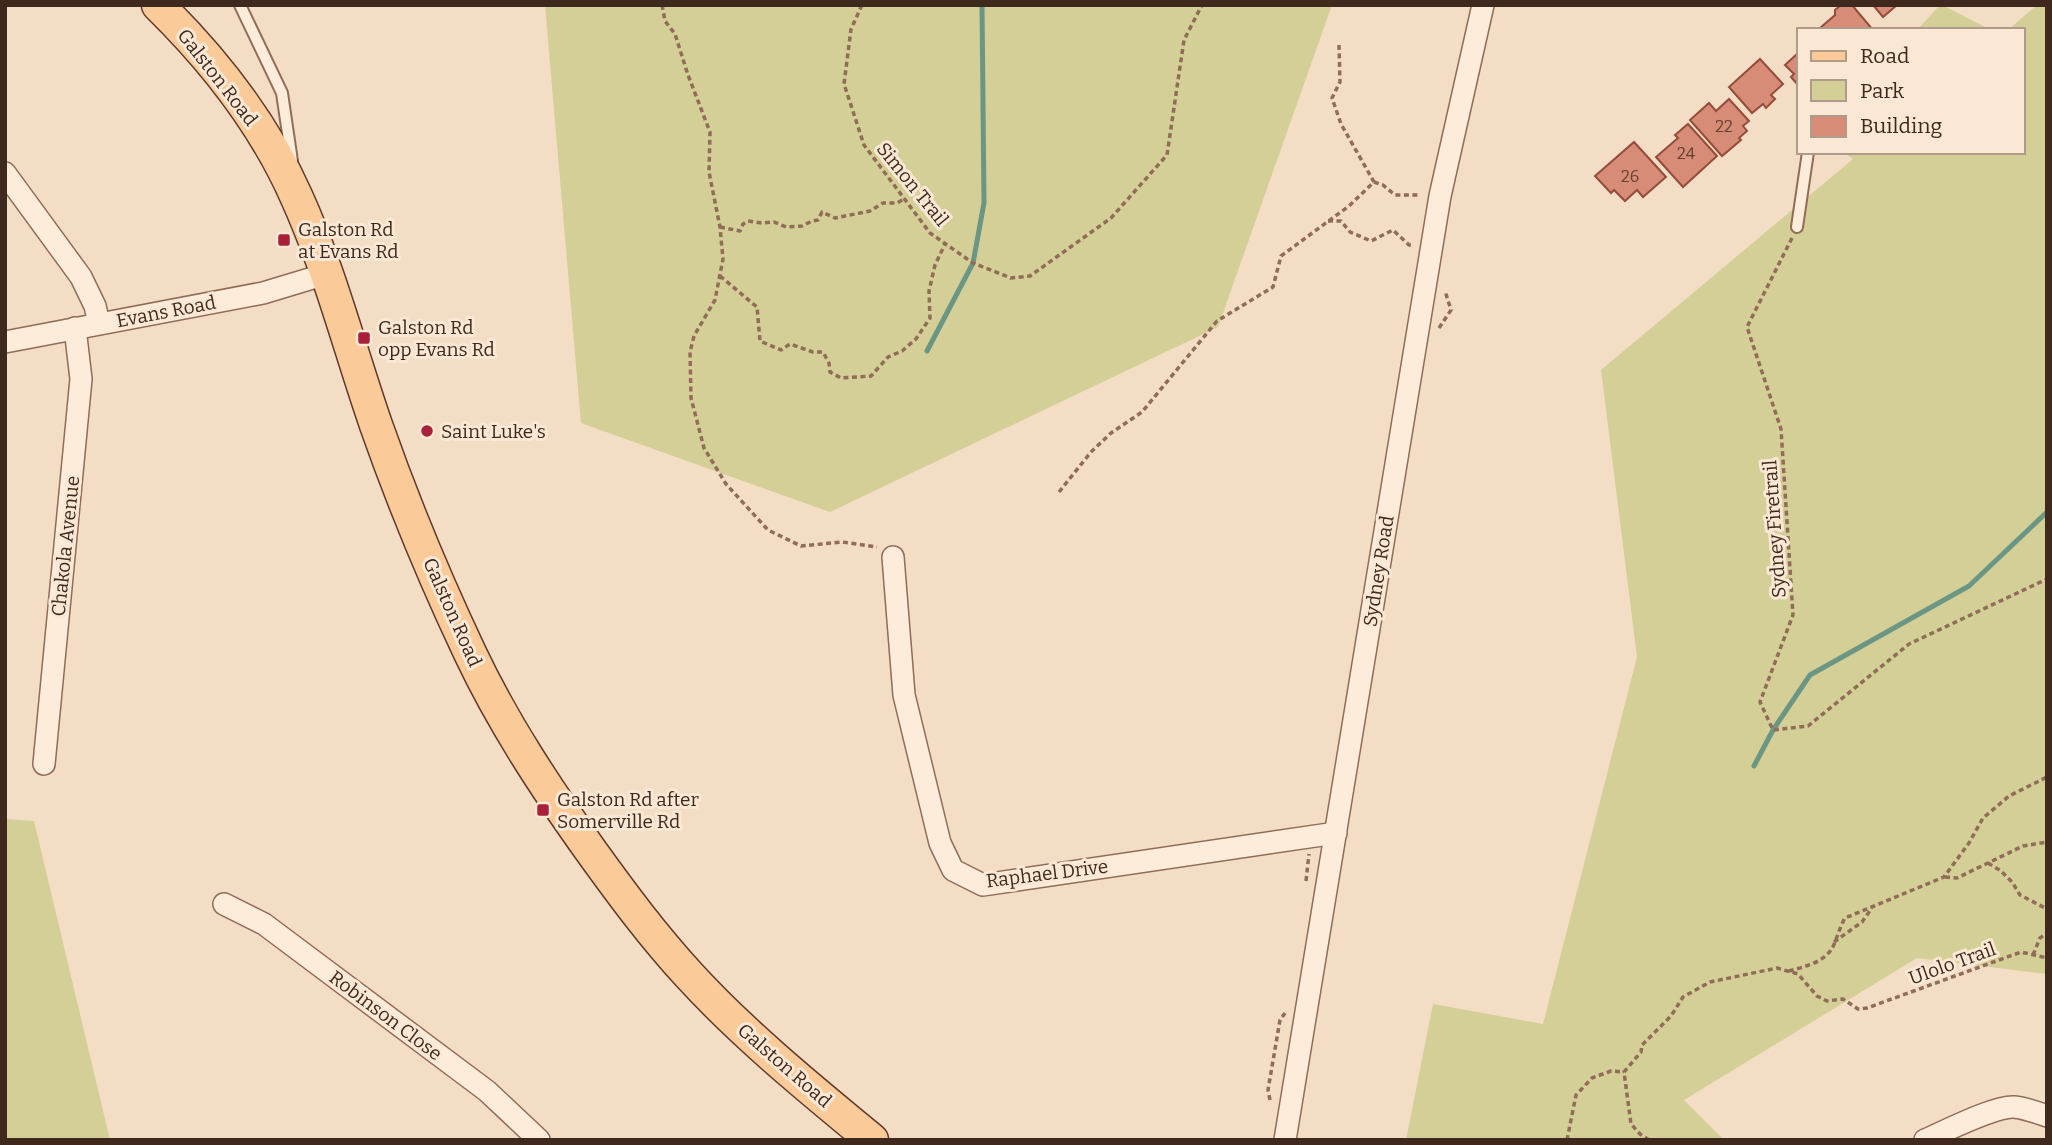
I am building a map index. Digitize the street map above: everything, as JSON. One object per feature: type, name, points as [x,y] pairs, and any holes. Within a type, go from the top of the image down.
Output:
[{"type":"main road","name":"Galston Road","points":[[158,5],[235,92],[265,137],[297,198],[414,523],[470,654],[531,764],[623,895],[687,973],[754,1040],[872,1140]]},
{"type":"street","name":"Sydney Road","points":[[1285,1140],[1440,196],[1483,5]]},
{"type":"street","points":[[5,173],[82,277],[99,323]]},
{"type":"street","name":"Evans Road","points":[[5,342],[263,293],[326,274]]},
{"type":"street","name":"Chakola Avenue","points":[[44,764],[81,379],[75,328]]},
{"type":"street","name":"Raphael Drive","points":[[893,557],[904,695],[940,844],[953,870],[983,884],[1336,833]]},
{"type":"street","name":"Robinson Close","points":[[224,904],[264,924],[431,1049],[487,1091],[539,1140]]},
{"type":"street","points":[[1925,1140],[2011,1107],[2047,1116]]},
{"type":"lane","points":[[240,5],[282,93],[297,198]]},
{"type":"lane","points":[[1797,227],[1808,154]]},
{"type":"path","points":[[662,5],[665,21],[675,34],[710,132],[709,172],[720,227],[723,259],[715,300],[694,336],[690,352],[691,398],[704,448],[726,484],[768,530],[801,546],[842,542],[875,545],[893,557]]},
{"type":"path","name":"Simon Trail","points":[[862,5],[851,29],[844,84],[864,145],[930,233],[973,263],[1011,278],[1030,276],[1111,218],[1167,155],[1184,40],[1202,5]]},
{"type":"path","points":[[1339,45],[1340,82],[1332,98],[1341,124],[1374,181],[1395,195],[1440,196]]},
{"type":"path","points":[[1059,492],[1111,433],[1142,412],[1217,321],[1273,287],[1281,256],[1349,206],[1374,181]]},
{"type":"path","points":[[720,227],[740,231],[748,221],[774,222],[786,227],[802,226],[818,220],[822,212],[835,218],[870,211],[883,203],[897,203],[904,199]]},
{"type":"path","points":[[1326,222],[1340,220],[1350,232],[1371,241],[1393,230],[1409,245],[1431,248]]},
{"type":"path","name":"Sydney Firetrail","points":[[1797,227],[1747,327],[1781,429],[1793,615],[1760,702],[1773,730],[1808,726],[1909,644],[2047,579]]},
{"type":"path","points":[[720,276],[757,307],[760,341],[781,350],[790,344],[813,352],[823,352],[830,372],[841,378],[871,376],[888,357],[902,351],[916,339],[930,318],[929,291],[935,265],[946,244]]},
{"type":"path","points":[[1944,877],[1969,843],[1983,818],[2009,796],[2047,777]]},
{"type":"path","points":[[1649,1140],[1631,1124],[1624,1072],[1641,1052],[1642,1045],[1671,1016],[1683,997],[1710,982],[1777,968],[1788,971],[1814,964],[1830,951],[1845,918],[1944,877],[1957,878],[2024,846],[2047,842]]},
{"type":"path","points":[[1988,863],[2001,871],[2020,895],[2047,909]]},
{"type":"path","points":[[1833,942],[1862,922],[1873,906]]},
{"type":"path","points":[[2033,955],[2040,939],[2047,933]]},
{"type":"path","name":"Ulolo Trail","points":[[1788,971],[1798,974],[1817,996],[1827,1001],[1843,999],[1858,1009],[2021,952],[2047,958]]},
{"type":"path","points":[[1567,1140],[1576,1095],[1592,1079],[1611,1071],[1624,1072]]},
{"type":"path","points":[[1638,1140],[1640,1134]]},
{"type":"green space","points":[[545,5],[1332,5],[1218,327],[830,512],[581,423]]},
{"type":"green space","points":[[1942,5],[1987,28],[1919,28]]},
{"type":"green space","points":[[2037,5],[2047,5],[2047,974],[1917,958],[1684,1100],[1724,1140],[1406,1140],[1433,1004],[1543,1024],[1637,657],[1601,370],[1853,159],[1846,154],[2024,154],[2024,28],[2010,28]]},
{"type":"green space","points":[[5,819],[34,821],[110,1140],[5,1140]]},
{"type":"building","points":[[1841,5],[1852,5],[1871,28],[1820,28],[1835,15],[1835,10]]},
{"type":"building","points":[[1873,5],[1897,5],[1883,17]]},
{"type":"building","points":[[1797,54],[1797,84],[1791,77],[1794,74],[1785,65]]},
{"type":"building","points":[[1760,59],[1783,84],[1771,95],[1775,99],[1766,108],[1763,104],[1752,113],[1729,87]]},
{"type":"building","points":[[1729,99],[1749,121],[1743,126],[1747,131],[1739,138],[1741,140],[1722,156],[1690,120],[1709,103],[1716,111]]},
{"type":"building","points":[[1688,124],[1717,156],[1683,187],[1656,157],[1678,138],[1675,135]]},
{"type":"building","points":[[1634,142],[1666,177],[1643,197],[1637,190],[1625,201],[1614,190],[1611,193],[1595,176]]},
{"type":"waterway","points":[[927,351],[973,263],[984,203],[982,5]]},
{"type":"waterway","points":[[1754,766],[1773,730],[1810,675],[1969,586],[2047,512]]},
{"type":"place","name":"Galston Rd at Evans Rd","points":[[284,240]]},
{"type":"place","name":"Galston Rd opp Evans Rd","points":[[364,338]]},
{"type":"place","name":"Saint Luke's","points":[[427,431]]},
{"type":"place","name":"Galston Rd after Somerville Rd","points":[[543,810]]}]
